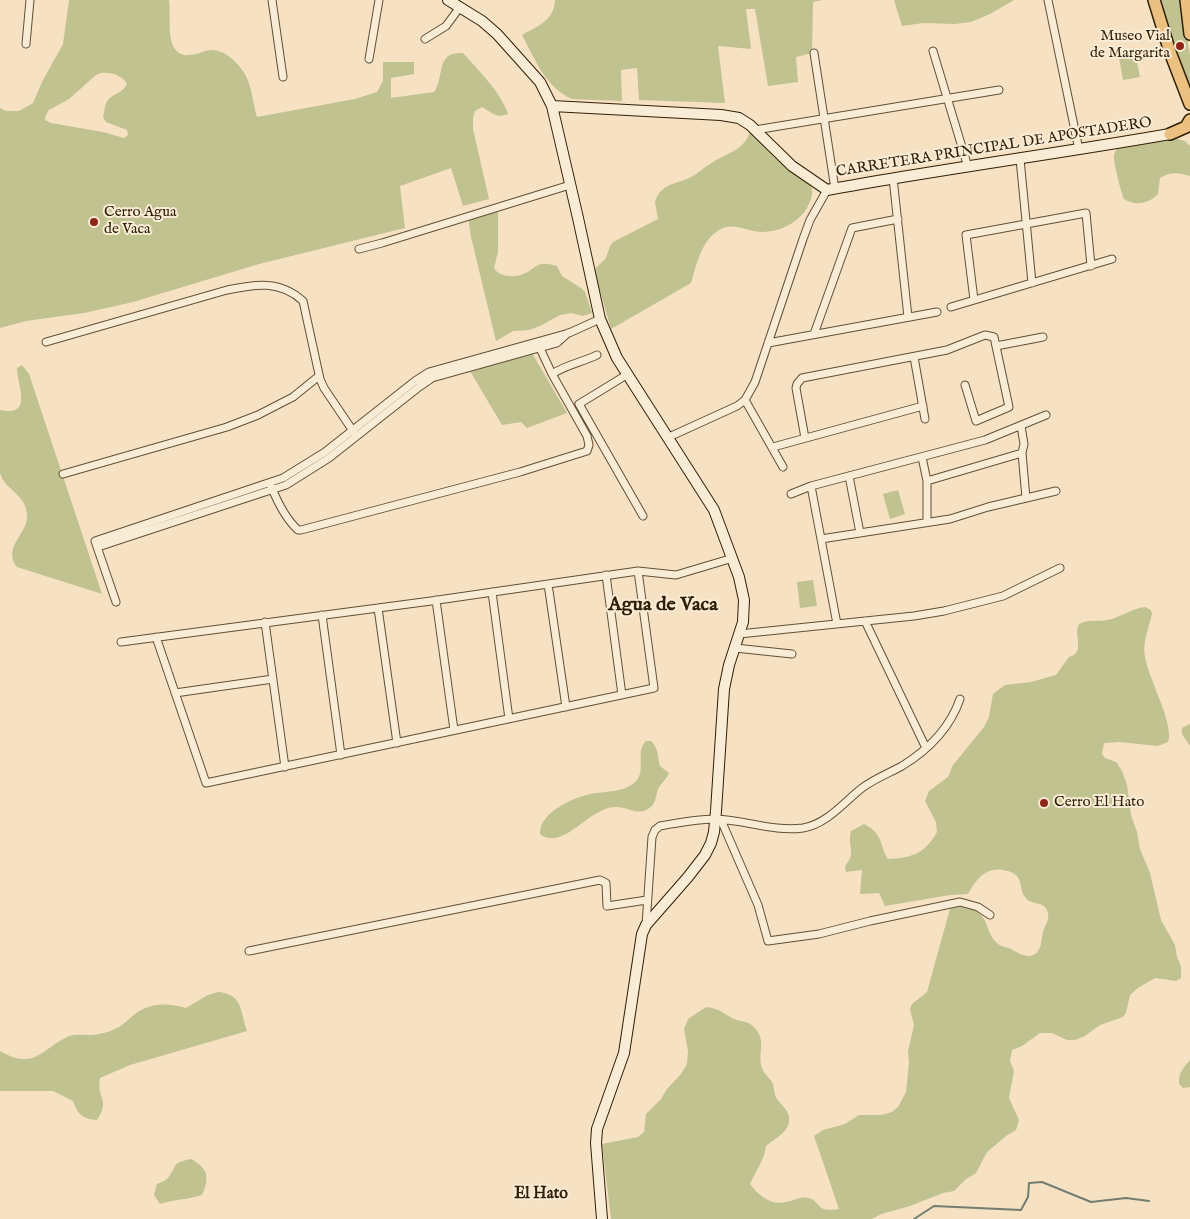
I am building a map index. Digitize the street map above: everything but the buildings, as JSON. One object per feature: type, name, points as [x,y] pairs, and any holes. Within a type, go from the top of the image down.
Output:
[{"type":"main road","points":[[1154,0],[1190,105]]},
{"type":"main road","points":[[1186,0],[1190,34]]},
{"type":"main road","points":[[1170,134],[1186,127],[1190,120]]},
{"type":"main road","points":[[1170,134],[1182,134],[1190,137]]},
{"type":"street","points":[[26,44],[30,0]]},
{"type":"street","points":[[272,0],[282,77]]},
{"type":"street","points":[[369,59],[379,0]]},
{"type":"street","points":[[448,0],[482,20],[497,34],[540,82],[552,106],[600,319],[608,340],[714,510],[739,577],[744,600],[743,622],[724,689],[718,820],[705,855],[646,925],[642,934],[624,1053],[597,1129],[596,1143],[602,1219]]},
{"type":"street","points":[[1048,0],[1079,150]]},
{"type":"street","points":[[425,39],[446,26],[460,7]]},
{"type":"street","points":[[933,51],[968,167]]},
{"type":"street","points":[[669,437],[737,406],[745,400],[755,382],[808,227],[831,190],[824,118],[814,53]]},
{"type":"street","points":[[755,130],[999,90]]},
{"type":"street","name":"CARRETERA PRINCIPAL DE APOSTADERO","points":[[552,106],[721,115],[739,118],[755,130],[792,166],[831,190],[893,178],[1020,160],[1170,134]]},
{"type":"street","points":[[1020,160],[1032,283]]},
{"type":"street","points":[[893,178],[908,317]]},
{"type":"street","points":[[359,249],[570,185]]},
{"type":"street","points":[[974,300],[966,235],[1086,213],[1091,266]]},
{"type":"street","points":[[814,334],[852,228],[898,219]]},
{"type":"street","points":[[951,307],[1112,259]]},
{"type":"street","points":[[46,342],[228,290],[262,284],[290,292],[303,301],[319,376],[324,388],[355,433]]},
{"type":"street","points":[[768,343],[937,312]]},
{"type":"street","points":[[116,602],[96,544],[306,474],[329,458],[355,433],[432,378],[538,344],[557,343],[568,333],[600,319]]},
{"type":"street","points":[[805,438],[796,393],[799,380],[947,350],[985,335],[994,337],[1009,407],[976,421],[965,385]]},
{"type":"street","points":[[996,346],[1044,336]]},
{"type":"street","points":[[271,487],[293,525],[298,530],[301,530],[520,472],[583,453],[588,448],[588,440],[538,344]]},
{"type":"street","points":[[552,374],[565,366],[597,355]]},
{"type":"street","points":[[914,356],[925,419]]},
{"type":"street","points":[[628,374],[579,404],[642,516]]},
{"type":"street","points":[[63,474],[227,427],[258,415],[293,397],[319,376]]},
{"type":"street","points":[[745,400],[783,467]]},
{"type":"street","points":[[773,447],[923,406]]},
{"type":"street","points":[[791,494],[811,486],[985,440],[1046,415]]},
{"type":"street","points":[[1021,426],[1024,444],[1022,453],[1026,498]]},
{"type":"street","points":[[927,481],[1022,453]]},
{"type":"street","points":[[922,457],[927,481],[927,522]]},
{"type":"street","points":[[849,476],[860,532]]},
{"type":"street","points":[[811,486],[837,624]]},
{"type":"street","points":[[821,538],[950,519],[988,507],[1056,491]]},
{"type":"street","points":[[121,642],[638,571],[676,574],[732,558]]},
{"type":"street","points":[[739,634],[914,616],[1003,596],[1060,568]]},
{"type":"street","points":[[156,637],[206,783],[654,688],[638,571]]},
{"type":"street","points":[[606,576],[622,695]]},
{"type":"street","points":[[548,584],[566,707]]},
{"type":"street","points":[[492,592],[509,719]]},
{"type":"street","points":[[436,600],[454,730]]},
{"type":"street","points":[[378,608],[397,743]]},
{"type":"street","points":[[322,615],[341,755]]},
{"type":"street","points":[[865,621],[926,748]]},
{"type":"street","points":[[265,622],[285,767]]},
{"type":"street","points":[[735,648],[792,654]]},
{"type":"street","points":[[175,693],[273,679]]},
{"type":"street","points":[[646,925],[652,837],[655,830],[660,826],[718,820],[786,829],[804,828],[817,823],[832,814],[863,788],[903,765],[926,748],[943,732],[954,715],[960,699]]},
{"type":"street","points":[[718,820],[758,905],[768,941],[819,934],[960,902],[978,907],[990,915]]},
{"type":"street","points":[[249,951],[600,880],[606,883],[607,906],[647,900]]},
{"type":"green space","points":[[69,0],[169,0],[170,33],[175,49],[184,55],[209,50],[219,51],[237,63],[248,81],[257,117],[355,99],[377,92],[383,81],[383,62],[414,62],[414,74],[391,78],[391,98],[434,92],[444,61],[454,53],[463,53],[495,90],[508,114],[497,115],[482,107],[475,111],[473,118],[473,129],[489,199],[463,206],[451,168],[400,186],[405,228],[259,264],[133,302],[84,313],[26,321],[0,328],[0,108],[6,111],[19,111],[33,103],[43,80],[63,44]],"holes":[[[105,73],[119,76],[127,84],[123,90],[108,100],[103,117],[106,122],[127,130],[128,135],[124,138],[103,132],[51,123],[45,120],[49,110],[69,99],[96,75]]]},
{"type":"green space","points":[[555,0],[823,0],[813,2],[812,53],[796,57],[798,82],[768,86],[755,9],[746,9],[751,49],[718,46],[725,103],[639,100],[637,68],[621,70],[622,101],[572,99],[563,94],[555,88],[542,72],[522,35],[539,26],[548,18],[552,13]]},
{"type":"green space","points":[[894,0],[1014,0],[990,14],[971,22],[955,24],[923,23],[902,26]]},
{"type":"green space","name":"Museo Vial de Margarita","points":[[1159,0],[1181,0],[1190,55],[1190,94]]},
{"type":"green space","points":[[1134,48],[1140,77],[1123,80],[1118,52]]},
{"type":"green space","points":[[750,130],[792,172],[811,186],[811,200],[803,214],[791,224],[776,230],[761,232],[731,226],[716,232],[701,251],[691,283],[611,329],[594,270],[606,258],[610,246],[613,242],[658,219],[655,202],[661,191],[669,185],[694,176],[716,160],[740,147],[748,137]]},
{"type":"green space","points":[[1174,138],[1185,141],[1190,146],[1190,176],[1175,173],[1160,178],[1158,194],[1146,202],[1133,203],[1124,199],[1117,177],[1114,158],[1118,147],[1120,145]]},
{"type":"green space","points":[[498,210],[498,252],[494,268],[496,271],[503,275],[515,276],[541,264],[557,266],[562,276],[585,292],[592,313],[583,316],[572,313],[560,315],[529,330],[513,331],[496,341],[468,217]]},
{"type":"green space","points":[[532,353],[567,413],[527,428],[521,422],[502,425],[470,371]]},
{"type":"green space","points":[[22,365],[29,374],[102,594],[17,567],[13,560],[14,547],[27,517],[24,503],[2,478],[0,472],[0,410],[10,411],[17,409],[20,405],[21,391],[17,368]]},
{"type":"green space","points":[[898,490],[905,514],[890,519],[883,494]]},
{"type":"green space","points":[[813,580],[817,606],[800,608],[797,582]]},
{"type":"green space","points":[[1145,607],[1151,610],[1152,614],[1144,652],[1147,666],[1165,713],[1168,725],[1168,742],[1158,746],[1119,742],[1104,743],[1102,754],[1105,758],[1116,762],[1122,771],[1127,785],[1131,815],[1140,849],[1150,873],[1161,920],[1175,945],[1181,966],[1181,978],[1176,981],[1155,978],[1138,988],[1130,995],[1126,1013],[1123,1017],[1100,1025],[1085,1036],[1075,1040],[1067,1040],[1052,1033],[1040,1033],[1022,1046],[1012,1050],[1010,1061],[1014,1071],[1009,1098],[1019,1120],[1016,1130],[987,1152],[976,1173],[966,1179],[954,1191],[881,1214],[872,1219],[611,1219],[602,1144],[638,1137],[644,1132],[646,1114],[661,1099],[687,1064],[688,1051],[684,1029],[688,1019],[706,1007],[718,1010],[734,1019],[750,1024],[759,1033],[762,1068],[773,1084],[775,1095],[787,1111],[789,1117],[786,1129],[766,1146],[762,1161],[750,1184],[761,1196],[770,1201],[780,1203],[805,1198],[812,1199],[822,1208],[839,1209],[814,1136],[823,1130],[845,1124],[859,1115],[881,1115],[892,1112],[898,1107],[906,1092],[909,1062],[908,1051],[914,1025],[910,1009],[912,1004],[927,992],[951,905],[972,908],[983,918],[997,943],[1027,956],[1033,955],[1039,950],[1048,916],[1047,910],[1043,905],[1030,901],[1025,897],[1017,876],[1003,870],[986,873],[974,884],[968,894],[950,895],[885,906],[879,893],[860,894],[862,870],[846,872],[845,866],[849,861],[851,853],[851,831],[864,824],[870,828],[878,836],[888,859],[910,856],[922,850],[937,832],[936,822],[925,801],[929,791],[948,777],[953,765],[984,727],[989,717],[993,694],[1005,685],[1031,682],[1056,675],[1069,657],[1077,652],[1079,624],[1112,619],[1135,609]]},
{"type":"green space","points":[[1190,724],[1190,746],[1182,734],[1182,728]]},
{"type":"green space","points":[[646,741],[651,741],[654,744],[660,766],[669,773],[658,789],[651,807],[644,811],[619,807],[610,808],[597,813],[562,836],[547,838],[540,834],[541,826],[545,819],[566,803],[590,794],[624,789],[634,783],[640,773],[641,751]]},
{"type":"green space","points":[[218,992],[226,993],[236,1000],[247,1031],[130,1065],[100,1078],[99,1085],[103,1108],[97,1120],[84,1117],[73,1101],[53,1091],[0,1091],[0,1051],[20,1059],[28,1059],[35,1057],[69,1036],[95,1035],[113,1030],[147,1007],[173,1005],[186,1008],[208,995]]},
{"type":"green space","points":[[1190,1060],[1190,1087],[1183,1088],[1179,1084],[1179,1077],[1183,1068]]},
{"type":"green space","points":[[191,1159],[201,1166],[206,1174],[207,1179],[202,1195],[160,1204],[154,1195],[157,1184],[168,1178],[178,1163]]},
{"type":"waterway","points":[[914,1219],[934,1206],[1021,1210],[1028,1197],[1029,1183],[1042,1182],[1091,1202],[1126,1198],[1149,1201]]},
{"type":"place","name":"Museo Vial de Margarita","points":[[1180,46]]},
{"type":"place","name":"Cerro Agua de Vaca","points":[[94,222]]},
{"type":"place","name":"Cerro El Hato","points":[[1044,803]]},
{"type":"district","name":"Agua de Vaca","points":[[663,606]]},
{"type":"district","name":"El Hato","points":[[541,1195]]}]
